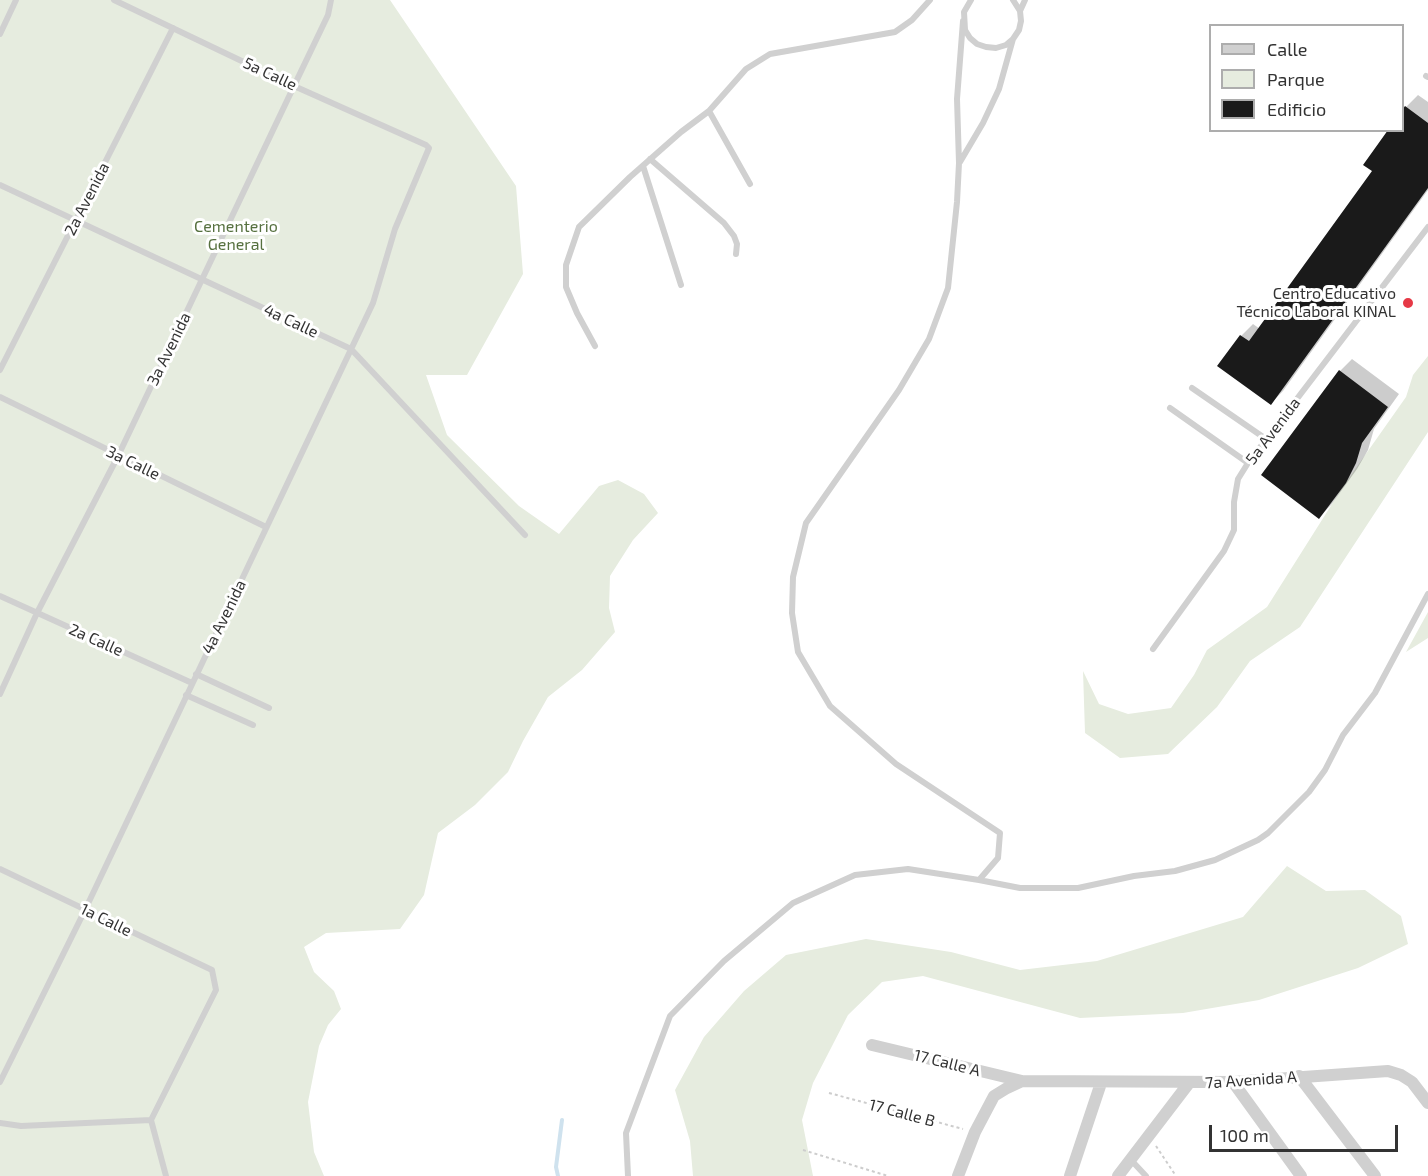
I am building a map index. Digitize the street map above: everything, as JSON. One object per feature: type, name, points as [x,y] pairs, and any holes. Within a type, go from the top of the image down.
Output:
[{"type":"street","name":"17 Calle A","points":[[872,1045],[1022,1081]]},
{"type":"street","name":"7a Avenida A","points":[[1022,1081],[1233,1082],[1388,1071],[1401,1075],[1424,1090]]},
{"type":"street","points":[[1299,1077],[1376,1176]]},
{"type":"street","points":[[958,1176],[975,1132],[994,1096],[1022,1081]]},
{"type":"street","points":[[1233,1082],[1301,1176]]},
{"type":"street","points":[[1070,1176],[1101,1083]]},
{"type":"street","points":[[1118,1176],[1189,1083]]},
{"type":"street","points":[[1424,1090],[1428,1103]]},
{"type":"lane","points":[[0,34],[16,0]]},
{"type":"lane","name":"5a Calle","points":[[114,0],[294,86],[426,145]]},
{"type":"lane","name":"3a Avenida","points":[[0,694],[37,613],[118,456],[328,15],[331,0]]},
{"type":"lane","points":[[595,346],[566,287],[566,265],[579,226],[650,159],[709,111],[746,69],[770,54],[895,32],[912,20],[928,0]]},
{"type":"lane","points":[[959,163],[983,123],[999,89],[1014,39],[1019,30],[1020,11],[1013,0]]},
{"type":"lane","points":[[1020,11],[1025,0]]},
{"type":"lane","points":[[968,1],[963,21],[957,99],[959,163],[949,277],[944,298],[929,339],[899,390],[806,523],[793,577],[792,613],[798,652],[830,706],[896,764],[1000,833],[998,858],[979,880]]},
{"type":"lane","points":[[963,21],[970,38],[977,44],[996,48],[1014,39]]},
{"type":"lane","name":"2a Avenida","points":[[0,370],[173,28]]},
{"type":"lane","points":[[709,111],[750,184]]},
{"type":"lane","name":"4a Avenida","points":[[0,1082],[85,910],[373,303],[399,219],[428,153],[429,148],[426,145]]},
{"type":"lane","points":[[650,159],[724,223],[734,236],[736,255]]},
{"type":"lane","points":[[643,166],[681,285]]},
{"type":"lane","name":"4a Calle","points":[[0,185],[351,349],[525,535]]},
{"type":"lane","name":"5a Avenida","points":[[1153,649],[1224,551],[1234,531],[1234,502],[1238,479],[1428,227]]},
{"type":"lane","points":[[1192,388],[1266,439]]},
{"type":"lane","name":"3a Calle","points":[[0,397],[266,527]]},
{"type":"lane","points":[[1170,408],[1248,464]]},
{"type":"lane","points":[[628,1176],[626,1133],[670,1016],[724,961],[793,903],[855,875],[908,869],[1020,888],[1078,888],[1134,876],[1175,871],[1215,860],[1258,840],[1268,833],[1302,798],[1324,770],[1343,735],[1375,693],[1428,594]]},
{"type":"lane","name":"2a Calle","points":[[0,596],[192,683]]},
{"type":"lane","points":[[196,674],[270,708]]},
{"type":"lane","points":[[186,695],[253,724]]},
{"type":"lane","name":"1a Calle","points":[[0,869],[212,970],[216,990],[151,1120]]},
{"type":"lane","points":[[0,1123],[21,1126],[151,1120],[166,1176]]},
{"type":"lane","points":[[1130,1160],[1146,1176]]},
{"type":"path","name":"17 Calle B","points":[[829,1093],[975,1132]]},
{"type":"path","points":[[1148,1135],[1176,1176]]},
{"type":"path","points":[[803,1150],[888,1176]]},
{"type":"green space","name":"Cementerio General","points":[[0,0],[390,0],[516,186],[523,274],[467,375],[426,375],[447,435],[519,506],[559,534],[599,486],[618,480],[644,494],[658,513],[633,540],[610,576],[609,608],[615,632],[582,670],[548,697],[508,772],[475,805],[438,833],[424,895],[400,929],[326,933],[304,947],[314,972],[334,991],[341,1009],[328,1025],[319,1046],[308,1102],[314,1152],[324,1176],[0,1176]]},
{"type":"green space","points":[[1428,356],[1428,432],[1300,627],[1250,661],[1217,707],[1168,754],[1120,758],[1085,733],[1083,671],[1099,704],[1128,714],[1171,708],[1194,675],[1207,650],[1267,607],[1344,485],[1406,397],[1413,375]]},
{"type":"green space","points":[[1428,612],[1428,638],[1406,652]]},
{"type":"green space","points":[[1287,866],[1326,891],[1365,890],[1401,916],[1408,944],[1358,968],[1259,1000],[1183,1013],[1080,1018],[923,976],[882,982],[848,1015],[813,1083],[802,1120],[813,1176],[693,1176],[690,1141],[675,1090],[704,1037],[744,991],[786,955],[866,939],[951,952],[1020,970],[1097,961],[1243,917]]},
{"type":"building","points":[[1404,107],[1428,123],[1428,188],[1271,405],[1217,366],[1240,335],[1249,341],[1372,171],[1363,165],[1387,132],[1404,132]]},
{"type":"building","points":[[1339,370],[1388,407],[1362,443],[1356,463],[1346,483],[1319,519],[1261,475]]},
{"type":"waterway","points":[[558,1176],[556,1167],[562,1120]]},
{"type":"place","name":"Centro Educativo Técnico Laboral KINAL","points":[[1408,303]]}]
